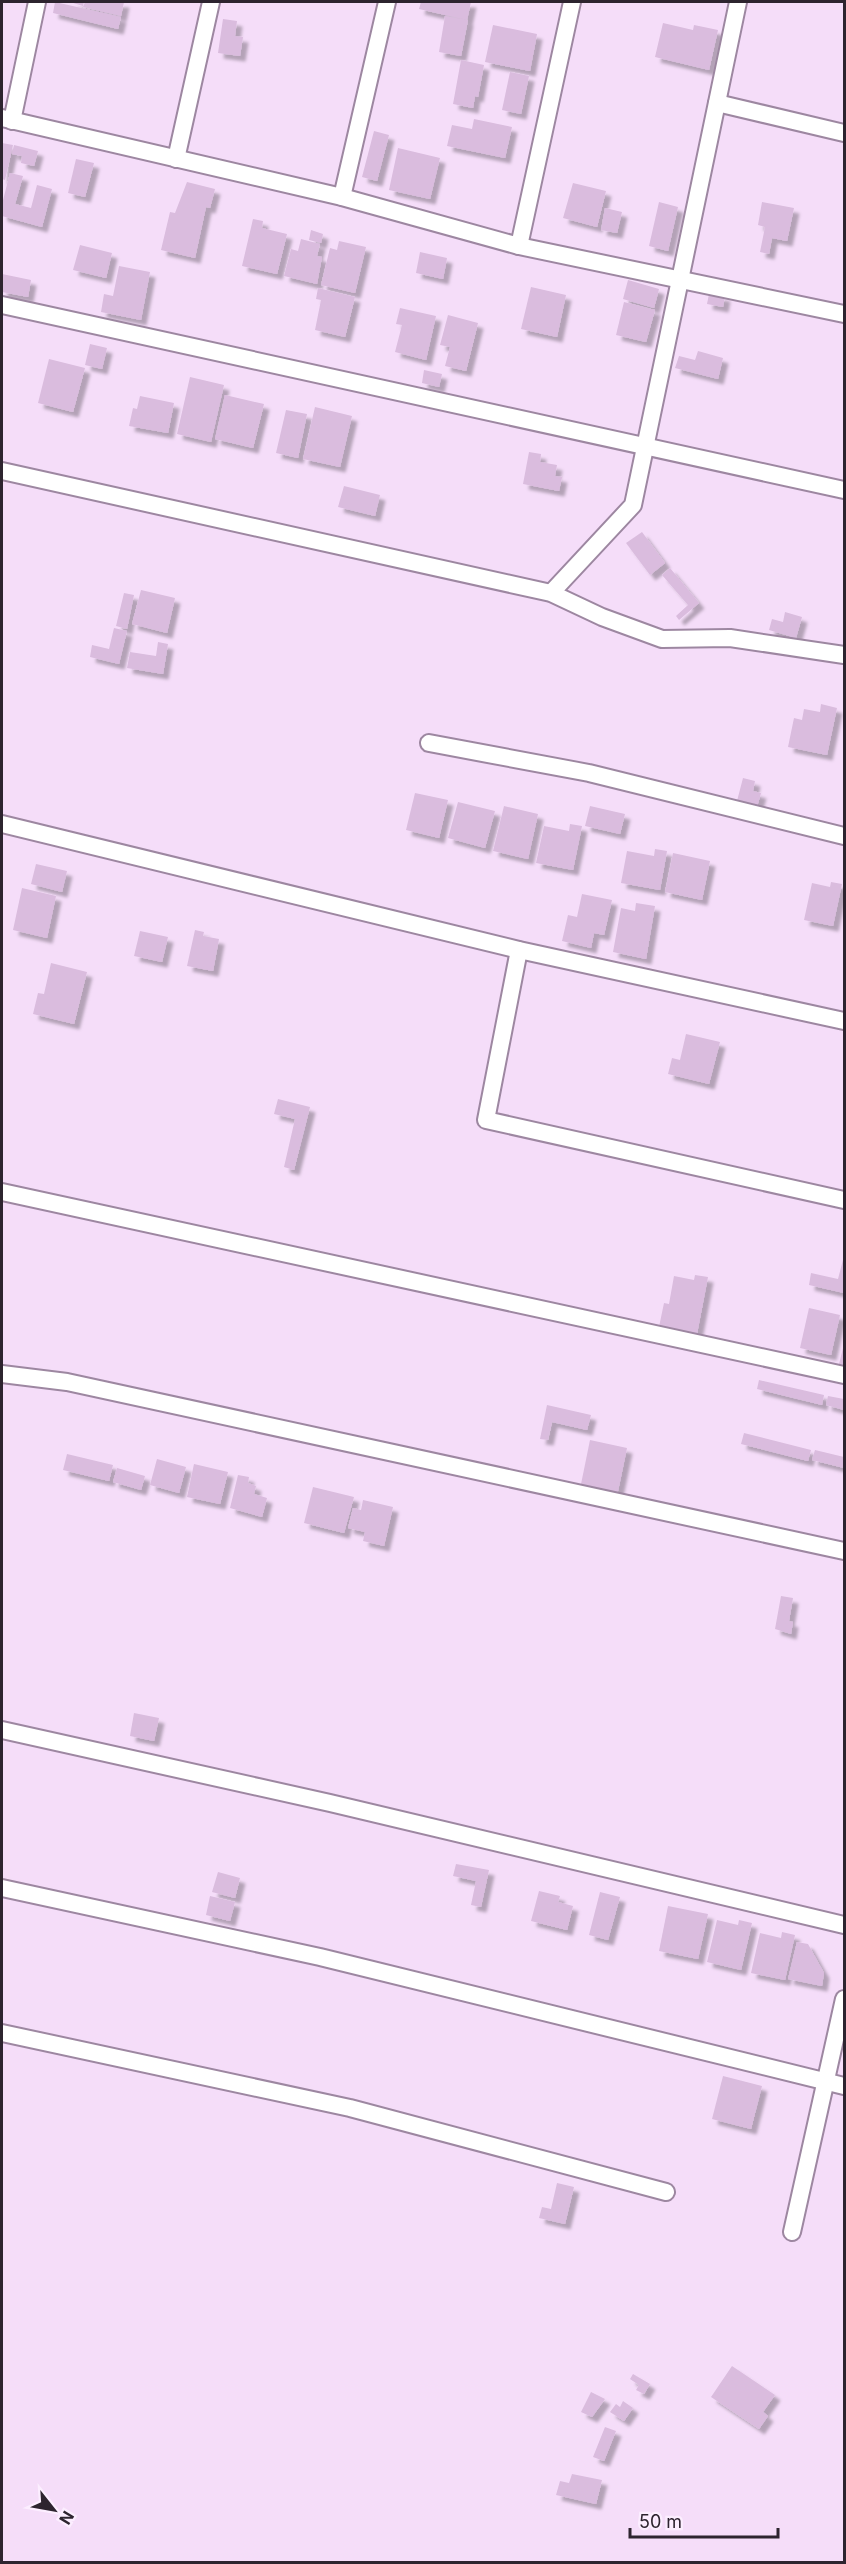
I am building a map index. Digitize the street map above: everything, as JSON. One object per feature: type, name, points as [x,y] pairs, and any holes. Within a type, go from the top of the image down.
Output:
[{"type":"street","points":[[37,2],[7,120],[342,197],[519,246],[844,314]]},
{"type":"street","points":[[176,159],[211,2]]},
{"type":"street","points":[[342,197],[387,2]]},
{"type":"street","points":[[519,246],[572,2]]},
{"type":"street","points":[[551,593],[633,505],[738,2]]},
{"type":"street","points":[[717,103],[844,133]]},
{"type":"street","points":[[2,305],[844,490]]},
{"type":"street","points":[[2,471],[551,593],[602,617],[662,639],[729,638],[844,656]]},
{"type":"street","points":[[429,743],[589,773],[844,836]]},
{"type":"street","points":[[2,824],[519,950],[844,1021]]},
{"type":"street","points":[[519,950],[486,1120],[844,1200]]},
{"type":"street","points":[[2,1192],[844,1375]]},
{"type":"street","points":[[2,1374],[67,1382],[844,1551]]},
{"type":"street","points":[[2,1730],[330,1803],[844,1925]]},
{"type":"street","points":[[2,1888],[320,1957],[844,2086]]},
{"type":"street","points":[[792,2232],[828,2083],[844,1999]]},
{"type":"street","points":[[2,2033],[350,2108],[666,2192]]},
{"type":"building","points":[[55,2],[121,17],[118,29],[53,13]]},
{"type":"building","points":[[70,2],[84,2],[83,6]]},
{"type":"building","points":[[85,2],[124,2],[121,16],[83,7]]},
{"type":"building","points":[[421,2],[471,2],[467,20],[419,9]]},
{"type":"building","points":[[445,16],[468,20],[461,56],[439,52]]},
{"type":"building","points":[[223,19],[237,21],[235,36],[243,37],[240,56],[218,53]]},
{"type":"building","points":[[663,23],[693,30],[694,25],[718,30],[709,70],[655,57]]},
{"type":"building","points":[[493,25],[537,34],[530,71],[485,62]]},
{"type":"building","points":[[461,60],[484,65],[478,97],[475,96],[473,108],[453,104]]},
{"type":"building","points":[[510,72],[529,76],[521,114],[502,110]]},
{"type":"building","points":[[474,119],[512,127],[505,158],[447,146],[452,125],[472,129]]},
{"type":"building","points":[[374,131],[389,135],[377,181],[362,177]]},
{"type":"building","points":[[2,143],[13,145],[5,180],[2,179]]},
{"type":"building","points":[[14,145],[38,151],[34,166],[21,163],[22,156],[12,154]]},
{"type":"building","points":[[398,148],[440,158],[430,199],[389,190]]},
{"type":"building","points":[[76,159],[94,163],[85,197],[68,193]]},
{"type":"building","points":[[10,173],[23,176],[15,204],[31,208],[37,185],[52,189],[42,227],[2,216],[2,204]]},
{"type":"building","points":[[187,182],[215,189],[210,208],[206,207],[195,258],[161,250],[170,212],[175,213]]},
{"type":"building","points":[[573,183],[606,191],[597,227],[563,218]]},
{"type":"building","points":[[659,202],[678,207],[668,251],[649,246]]},
{"type":"building","points":[[762,202],[794,208],[787,241],[772,238],[769,254],[760,252],[765,227],[758,225]]},
{"type":"building","points":[[605,208],[622,212],[617,233],[601,230]]},
{"type":"building","points":[[253,219],[263,221],[262,228],[287,234],[277,274],[242,266]]},
{"type":"building","points":[[311,230],[323,234],[321,243],[309,240]]},
{"type":"building","points":[[301,239],[320,244],[317,256],[322,257],[317,284],[284,276],[291,249],[298,251]]},
{"type":"building","points":[[339,241],[366,247],[355,293],[321,285],[330,248],[337,250]]},
{"type":"building","points":[[80,245],[112,253],[106,278],[73,270]]},
{"type":"building","points":[[420,252],[447,258],[443,279],[416,273]]},
{"type":"building","points":[[119,266],[150,272],[141,320],[101,312],[104,294],[113,296]]},
{"type":"building","points":[[2,274],[31,280],[28,297],[2,292]]},
{"type":"building","points":[[628,280],[659,289],[654,308],[623,299]]},
{"type":"building","points":[[531,287],[566,295],[557,337],[521,329]]},
{"type":"building","points":[[318,288],[355,297],[345,337],[315,330],[321,300],[316,299]]},
{"type":"building","points":[[709,294],[725,296],[723,307],[707,304]]},
{"type":"building","points":[[624,302],[655,310],[646,342],[616,335]]},
{"type":"building","points":[[400,308],[436,316],[426,360],[395,352],[402,325],[396,324]]},
{"type":"building","points":[[448,315],[478,323],[466,371],[445,366],[450,347],[440,345]]},
{"type":"building","points":[[90,344],[107,348],[102,369],[85,365]]},
{"type":"building","points":[[698,351],[723,358],[718,379],[675,368],[679,356],[695,360]]},
{"type":"building","points":[[49,359],[85,368],[73,412],[38,403]]},
{"type":"building","points":[[424,370],[442,374],[439,387],[422,383]]},
{"type":"building","points":[[190,377],[224,385],[211,442],[177,434]]},
{"type":"building","points":[[225,395],[264,404],[253,448],[215,439]]},
{"type":"building","points":[[140,396],[174,403],[168,433],[129,426],[133,408],[137,409]]},
{"type":"building","points":[[315,407],[352,416],[340,467],[303,459]]},
{"type":"building","points":[[286,410],[307,414],[298,458],[276,453]]},
{"type":"building","points":[[529,452],[541,454],[540,462],[557,465],[555,476],[562,477],[559,491],[523,484]]},
{"type":"building","points":[[344,486],[380,495],[375,516],[338,507]]},
{"type":"building","points":[[642,532],[665,563],[650,575],[626,543]]},
{"type":"building","points":[[670,568],[699,603],[679,620],[676,616],[688,605],[662,575]]},
{"type":"building","points":[[141,590],[175,598],[167,633],[132,624]]},
{"type":"building","points":[[124,593],[134,595],[127,629],[116,626]]},
{"type":"building","points":[[785,612],[802,617],[796,638],[769,630],[772,619],[783,622]]},
{"type":"building","points":[[114,628],[127,631],[119,664],[90,657],[92,645],[109,649]]},
{"type":"building","points":[[158,642],[168,644],[163,674],[127,668],[130,652],[156,656]]},
{"type":"building","points":[[821,704],[837,708],[827,755],[788,747],[794,718],[802,720],[804,709],[820,712]]},
{"type":"building","points":[[743,778],[755,781],[753,791],[761,793],[757,807],[737,801]]},
{"type":"building","points":[[415,793],[448,800],[439,838],[406,830]]},
{"type":"building","points":[[458,802],[495,811],[485,848],[448,838]]},
{"type":"building","points":[[504,806],[538,814],[528,859],[493,851]]},
{"type":"building","points":[[590,806],[625,814],[620,834],[585,826]]},
{"type":"building","points":[[570,824],[582,826],[573,870],[536,863],[544,826],[569,831]]},
{"type":"building","points":[[655,849],[667,851],[660,890],[621,883],[627,851],[654,856]]},
{"type":"building","points":[[673,853],[710,861],[702,900],[665,892]]},
{"type":"building","points":[[36,864],[67,871],[62,892],[31,884]]},
{"type":"building","points":[[831,882],[842,884],[833,926],[804,920],[812,883],[830,887]]},
{"type":"building","points":[[22,888],[56,896],[47,938],[13,930]]},
{"type":"building","points":[[582,894],[612,900],[604,935],[594,933],[591,948],[562,941],[568,915],[577,917]]},
{"type":"building","points":[[636,903],[655,906],[646,959],[613,952],[621,908],[635,911]]},
{"type":"building","points":[[195,930],[204,932],[203,936],[219,939],[213,971],[187,966]]},
{"type":"building","points":[[140,931],[168,937],[162,962],[134,956]]},
{"type":"building","points":[[51,963],[87,972],[74,1024],[33,1014],[38,993],[44,994]]},
{"type":"building","points":[[686,1034],[720,1042],[709,1084],[668,1074],[672,1058],[680,1060]]},
{"type":"building","points":[[278,1099],[310,1107],[294,1170],[284,1167],[295,1119],[274,1114]]},
{"type":"building","points":[[844,1256],[844,1293],[809,1285],[811,1273],[838,1279]]},
{"type":"building","points":[[695,1275],[708,1277],[697,1334],[659,1327],[664,1303],[669,1304],[674,1276],[694,1280]]},
{"type":"building","points":[[809,1308],[840,1315],[831,1355],[800,1348]]},
{"type":"building","points":[[844,1344],[844,1365],[839,1364]]},
{"type":"building","points":[[759,1380],[824,1395],[822,1405],[757,1389]]},
{"type":"building","points":[[828,1396],[844,1399],[844,1410],[826,1405]]},
{"type":"building","points":[[547,1405],[591,1415],[587,1430],[552,1422],[548,1440],[540,1439]]},
{"type":"building","points":[[744,1433],[811,1450],[808,1461],[741,1444]]},
{"type":"building","points":[[590,1440],[627,1448],[617,1496],[580,1489]]},
{"type":"building","points":[[815,1450],[844,1457],[844,1468],[812,1460]]},
{"type":"building","points":[[67,1454],[113,1465],[109,1481],[63,1470]]},
{"type":"building","points":[[157,1459],[186,1467],[179,1493],[150,1485]]},
{"type":"building","points":[[194,1464],[228,1472],[220,1504],[187,1497]]},
{"type":"building","points":[[117,1468],[145,1476],[141,1490],[113,1482]]},
{"type":"building","points":[[238,1475],[249,1477],[248,1483],[256,1486],[254,1494],[267,1498],[262,1517],[230,1508]]},
{"type":"building","points":[[313,1487],[354,1497],[344,1533],[304,1523]]},
{"type":"building","points":[[363,1500],[393,1507],[384,1546],[363,1541],[365,1532],[348,1528],[353,1508],[361,1510]]},
{"type":"building","points":[[781,1596],[793,1598],[789,1621],[793,1622],[791,1634],[775,1629]]},
{"type":"building","points":[[134,1713],[159,1718],[154,1741],[130,1736]]},
{"type":"building","points":[[456,1864],[489,1870],[481,1907],[471,1905],[476,1881],[453,1876]]},
{"type":"building","points":[[218,1872],[240,1878],[235,1898],[212,1892]]},
{"type":"building","points":[[539,1891],[560,1896],[558,1902],[573,1906],[567,1930],[531,1921]]},
{"type":"building","points":[[600,1892],[620,1897],[608,1940],[589,1935]]},
{"type":"building","points":[[210,1896],[235,1902],[230,1921],[206,1915]]},
{"type":"building","points":[[668,1906],[708,1914],[698,1959],[659,1951]]},
{"type":"building","points":[[717,1920],[738,1925],[739,1920],[752,1923],[741,1970],[707,1962]]},
{"type":"building","points":[[782,1932],[795,1935],[785,1980],[751,1973],[760,1933],[781,1938]]},
{"type":"building","points":[[797,1942],[808,1944],[824,1973],[822,1986],[788,1979]]},
{"type":"building","points":[[723,2076],[762,2086],[751,2129],[712,2119]]},
{"type":"building","points":[[557,2183],[574,2187],[565,2224],[539,2218],[542,2207],[551,2209]]},
{"type":"building","points":[[732,2366],[775,2395],[763,2412],[768,2416],[759,2429],[711,2397]]},
{"type":"building","points":[[633,2374],[650,2384],[644,2394],[636,2390],[639,2385],[630,2379]]},
{"type":"building","points":[[591,2392],[605,2399],[592,2417],[581,2412]]},
{"type":"building","points":[[623,2401],[633,2408],[624,2421],[610,2412],[616,2404],[620,2407]]},
{"type":"building","points":[[605,2427],[616,2431],[604,2461],[593,2457]]},
{"type":"building","points":[[572,2474],[602,2480],[596,2504],[556,2495],[560,2481],[569,2483]]}]
